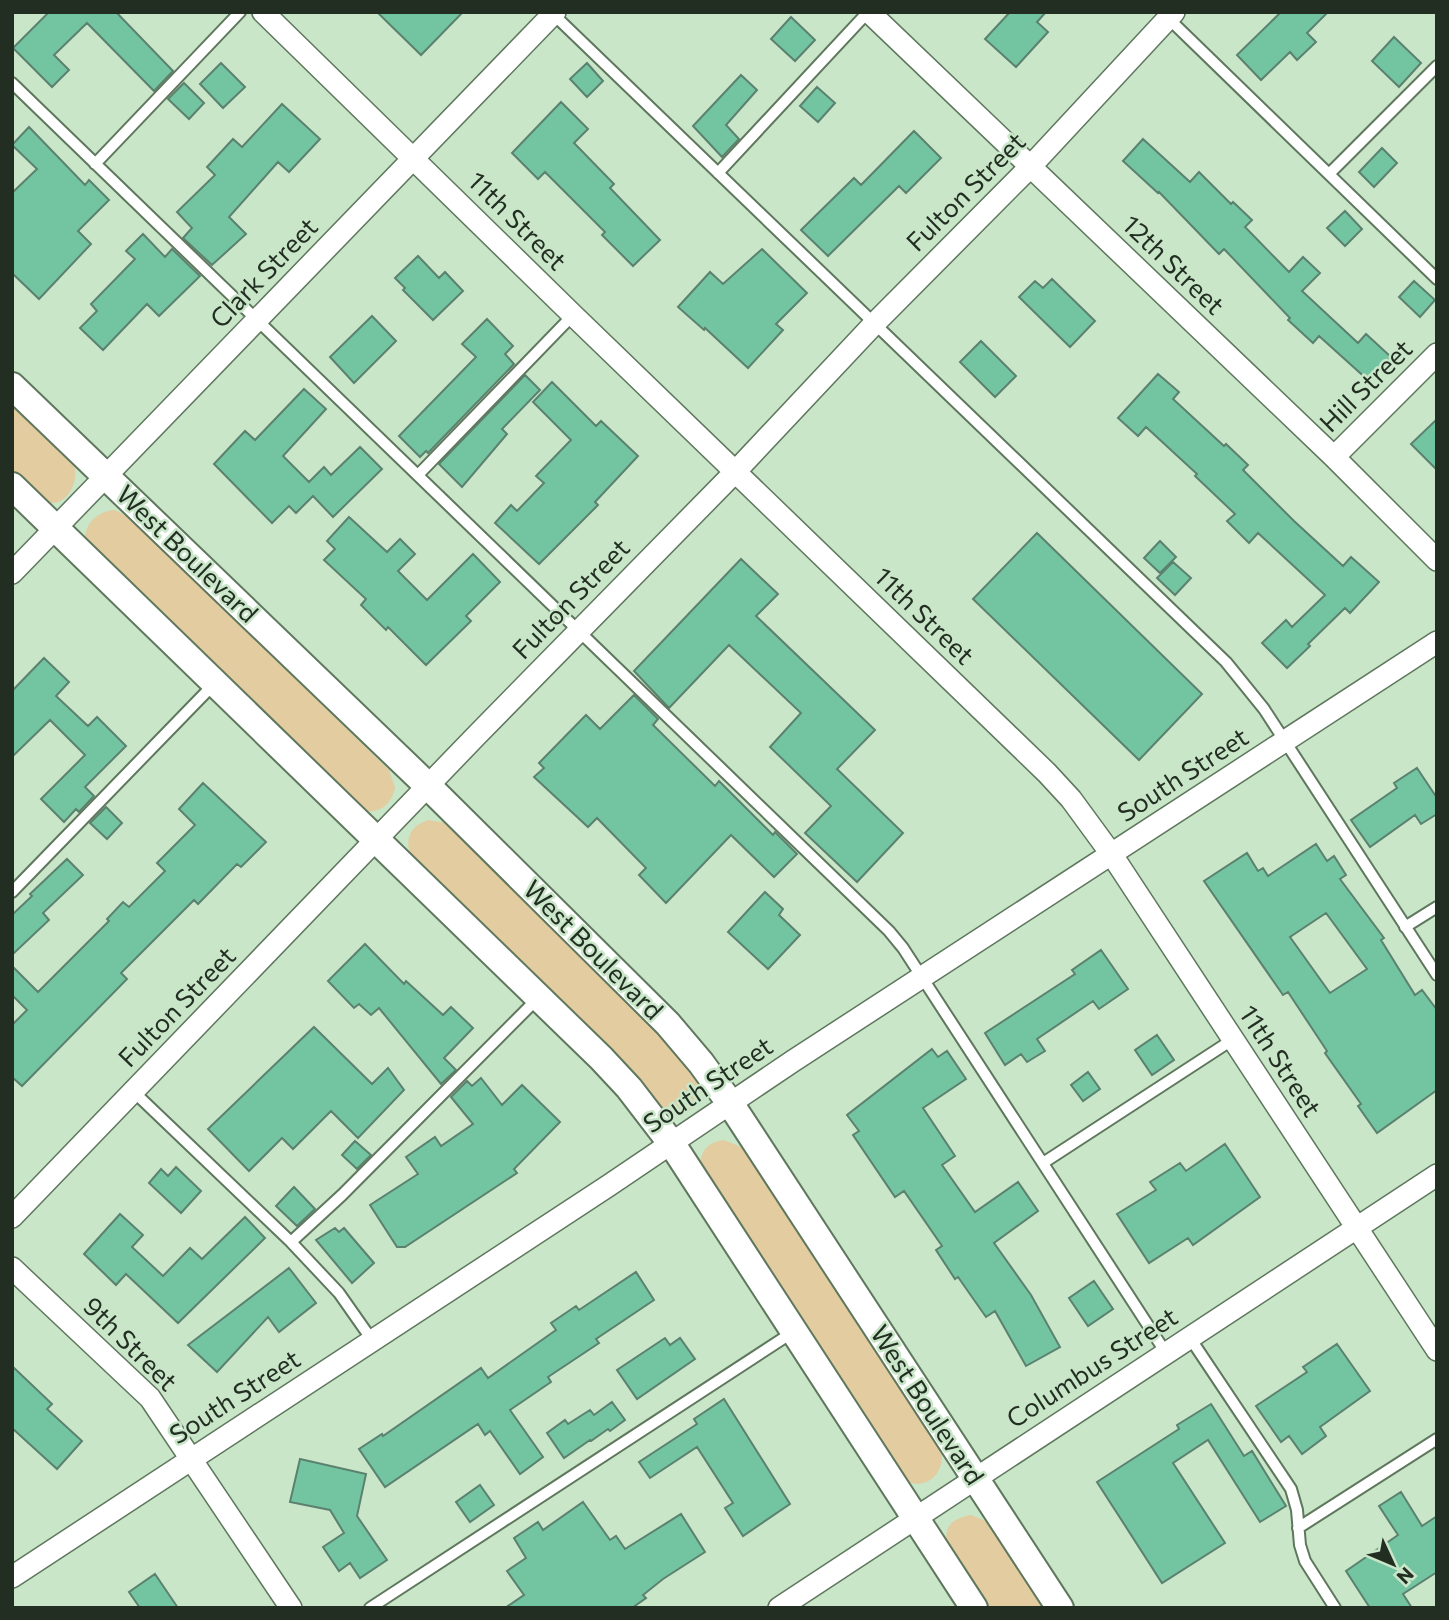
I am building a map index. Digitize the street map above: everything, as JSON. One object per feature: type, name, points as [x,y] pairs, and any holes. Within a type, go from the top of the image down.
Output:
[{"type":"street","name":"11th Street","points":[[263,12],[1071,799],[1112,855],[1437,1350]]},
{"type":"street","name":"12th Street","points":[[869,12],[1334,457],[1437,560]]},
{"type":"street","name":"Clark Street","points":[[12,573],[553,13]]},
{"type":"street","name":"Fulton Street","points":[[12,1217],[735,472],[875,323],[1030,167],[1172,14]]},
{"type":"street","name":"Hill Street","points":[[1334,457],[1437,354]]},
{"type":"street","name":"West Boulevard","points":[[12,386],[428,786],[668,1024],[730,1103],[1060,1608]]},
{"type":"street","points":[[12,486],[539,997],[629,1088],[671,1144],[974,1608]]},
{"type":"street","name":"South Street","points":[[12,1577],[922,977],[1437,642]]},
{"type":"street","name":"Columbus Street","points":[[779,1608],[1437,1175]]},
{"type":"street","name":"9th Street","points":[[12,1268],[150,1398],[290,1608]]},
{"type":"lane","points":[[95,164],[240,12]]},
{"type":"lane","points":[[718,173],[869,12]]},
{"type":"lane","points":[[553,13],[1226,662],[1247,686],[1437,975]]},
{"type":"lane","points":[[1172,14],[1329,174],[1437,279]]},
{"type":"lane","points":[[1329,174],[1437,66]]},
{"type":"lane","points":[[12,83],[889,931],[903,948],[1166,1353]]},
{"type":"lane","points":[[418,475],[573,316]]},
{"type":"lane","points":[[12,892],[215,683]]},
{"type":"lane","points":[[1405,927],[1437,907]]},
{"type":"lane","points":[[291,1242],[342,1195],[539,997]]},
{"type":"lane","points":[[1043,1163],[1232,1040]]},
{"type":"lane","points":[[134,1092],[291,1242],[339,1293],[372,1340]]},
{"type":"lane","points":[[370,1608],[794,1331]]},
{"type":"lane","points":[[1190,1338],[1291,1489],[1305,1561],[1335,1608]]},
{"type":"lane","points":[[1298,1528],[1437,1439]]},
{"type":"shaded area","points":[[12,404],[74,466],[75,480],[64,499],[51,503],[43,501],[12,474]]},
{"type":"shaded area","points":[[115,510],[132,519],[389,770],[395,787],[388,803],[375,811],[363,811],[85,542],[89,524],[97,516]]},
{"type":"shaded area","points":[[428,820],[446,823],[665,1038],[686,1063],[697,1082],[697,1101],[690,1110],[678,1116],[664,1114],[410,854],[408,842],[411,833],[417,825]]},
{"type":"shaded area","points":[[724,1140],[741,1147],[942,1454],[939,1469],[931,1479],[919,1484],[905,1481],[700,1170],[705,1149]]},
{"type":"shaded area","points":[[971,1515],[988,1522],[1045,1608],[985,1608],[959,1570],[947,1542],[947,1530],[955,1521]]},
{"type":"building","points":[[49,12],[116,12],[173,71],[154,91],[87,23],[54,55],[69,70],[52,87],[13,48]]},
{"type":"building","points":[[377,12],[463,12],[421,55]]},
{"type":"building","points":[[1010,12],[1046,12],[1037,22],[1048,32],[1016,67],[985,39]]},
{"type":"building","points":[[1281,12],[1328,12],[1307,33],[1316,42],[1297,60],[1290,52],[1261,80],[1237,55]]},
{"type":"building","points":[[791,17],[815,40],[795,61],[771,39]]},
{"type":"building","points":[[1394,37],[1421,63],[1399,87],[1372,61]]},
{"type":"building","points":[[221,63],[245,87],[223,108],[200,84]]},
{"type":"building","points":[[587,63],[603,81],[587,97],[570,79]]},
{"type":"building","points":[[741,75],[757,90],[726,125],[739,139],[722,157],[693,126]]},
{"type":"building","points":[[184,83],[204,103],[189,119],[168,99]]},
{"type":"building","points":[[817,87],[835,103],[818,122],[800,106]]},
{"type":"building","points":[[561,102],[588,129],[574,143],[614,184],[610,188],[660,240],[633,266],[602,235],[605,232],[545,172],[538,179],[512,153]]},
{"type":"building","points":[[282,104],[320,139],[289,172],[278,162],[229,217],[246,234],[212,265],[183,238],[192,228],[177,212],[215,175],[207,167],[233,139],[242,147]]},
{"type":"building","points":[[29,127],[85,185],[89,180],[109,200],[78,231],[91,244],[39,299],[12,273],[12,193],[37,169],[12,145]]},
{"type":"building","points":[[914,131],[941,158],[906,193],[899,186],[828,256],[801,230],[854,178],[861,185]]},
{"type":"building","points":[[1143,139],[1190,182],[1199,172],[1231,204],[1233,202],[1252,220],[1245,227],[1289,272],[1303,257],[1320,273],[1302,291],[1358,343],[1366,334],[1391,357],[1369,381],[1319,336],[1313,343],[1288,320],[1290,318],[1224,249],[1219,254],[1159,192],[1123,161]]},
{"type":"building","points":[[1382,148],[1397,163],[1374,187],[1359,172]]},
{"type":"building","points":[[1345,211],[1362,229],[1345,246],[1327,228]]},
{"type":"building","points":[[143,234],[165,257],[172,249],[200,276],[159,316],[147,304],[103,350],[80,328],[97,311],[91,304],[135,259],[126,251]]},
{"type":"building","points":[[762,249],[807,293],[776,324],[783,330],[748,368],[678,307],[710,272],[723,284]]},
{"type":"building","points":[[418,256],[439,278],[445,272],[463,291],[433,320],[403,290],[405,288],[395,278]]},
{"type":"building","points":[[1052,279],[1095,321],[1070,347],[1019,297],[1035,281],[1043,288]]},
{"type":"building","points":[[1414,281],[1435,300],[1420,317],[1399,297]]},
{"type":"building","points":[[372,316],[396,341],[354,383],[330,357]]},
{"type":"building","points":[[487,319],[513,346],[505,354],[514,364],[428,453],[426,451],[420,457],[399,436],[476,357],[462,344]]},
{"type":"building","points":[[981,341],[1016,376],[995,397],[960,362]]},
{"type":"building","points":[[1158,374],[1179,392],[1173,399],[1248,465],[1243,470],[1294,521],[1343,566],[1351,557],[1379,582],[1350,613],[1345,608],[1287,668],[1262,643],[1286,620],[1292,627],[1325,595],[1258,533],[1249,543],[1227,521],[1235,514],[1146,427],[1138,436],[1118,418]]},
{"type":"building","points":[[525,375],[540,390],[502,429],[507,434],[462,487],[439,464]]},
{"type":"building","points":[[552,382],[596,426],[601,421],[638,456],[595,502],[598,505],[539,564],[495,523],[511,505],[517,511],[544,483],[536,476],[571,440],[533,402]]},
{"type":"building","points":[[304,389],[326,409],[283,456],[309,482],[324,467],[331,475],[360,447],[382,469],[333,517],[313,496],[296,513],[289,506],[272,523],[214,464],[245,431],[255,440]]},
{"type":"building","points":[[1437,419],[1437,470],[1411,444]]},
{"type":"building","points":[[349,517],[387,552],[400,539],[415,554],[398,571],[427,600],[473,554],[500,582],[466,616],[471,621],[426,665],[388,627],[386,630],[361,605],[366,599],[324,560],[335,549],[327,541]]},
{"type":"building","points":[[1037,533],[1202,694],[1139,760],[973,599]]},
{"type":"building","points":[[1160,541],[1176,557],[1160,573],[1144,558]]},
{"type":"building","points":[[741,559],[778,594],[756,616],[875,730],[837,769],[903,833],[857,882],[805,833],[831,806],[770,747],[801,713],[729,645],[669,708],[634,671]]},
{"type":"building","points":[[1173,562],[1191,578],[1175,595],[1157,578]]},
{"type":"building","points":[[44,658],[69,682],[56,696],[88,726],[97,717],[126,746],[85,787],[94,796],[79,812],[76,809],[64,822],[41,799],[85,755],[50,720],[12,757],[12,691]]},
{"type":"building","points":[[634,695],[658,719],[653,725],[715,786],[719,781],[773,835],[775,832],[797,854],[774,877],[731,835],[666,903],[639,875],[646,868],[597,818],[588,827],[534,777],[544,768],[539,763],[586,715],[600,729]]},
{"type":"building","points":[[1417,768],[1437,798],[1437,814],[1421,824],[1415,815],[1370,847],[1351,820],[1397,788],[1394,783]]},
{"type":"building","points":[[203,783],[266,842],[241,867],[237,864],[198,904],[194,900],[121,973],[127,979],[22,1086],[12,1077],[12,1025],[27,1010],[12,995],[12,966],[38,992],[109,921],[107,919],[123,902],[129,907],[165,871],[157,863],[195,825],[179,809]]},
{"type":"building","points":[[106,807],[122,823],[107,839],[90,823]]},
{"type":"building","points":[[1316,844],[1327,861],[1334,856],[1346,875],[1340,879],[1384,938],[1381,940],[1415,995],[1422,990],[1437,1010],[1437,1090],[1377,1133],[1288,992],[1283,995],[1204,881],[1247,853],[1258,871],[1263,868],[1268,876]],"holes":[[[1326,913],[1367,969],[1330,993],[1290,937]]]},
{"type":"building","points":[[67,859],[83,875],[43,913],[49,920],[12,955],[12,915]]},
{"type":"building","points":[[765,892],[783,909],[779,915],[800,935],[768,969],[728,932]]},
{"type":"building","points":[[365,944],[404,984],[406,981],[443,1015],[451,1007],[473,1028],[444,1058],[456,1070],[441,1084],[379,1008],[371,1015],[359,1004],[354,1008],[328,981]]},
{"type":"building","points":[[1101,950],[1128,989],[1099,1009],[1093,1001],[1037,1039],[1045,1051],[1027,1062],[1021,1054],[1005,1065],[985,1033],[1075,974],[1072,970]]},
{"type":"building","points":[[314,1027],[372,1084],[388,1068],[404,1090],[358,1138],[331,1111],[293,1149],[282,1138],[249,1171],[208,1129]]},
{"type":"building","points":[[1157,1035],[1174,1060],[1152,1075],[1135,1050]]},
{"type":"building","points":[[932,1049],[938,1057],[947,1051],[966,1079],[923,1108],[955,1156],[942,1165],[975,1212],[1018,1182],[1038,1211],[994,1243],[1031,1295],[1060,1347],[1026,1366],[995,1311],[986,1317],[958,1277],[955,1279],[936,1250],[942,1246],[904,1191],[895,1197],[853,1135],[859,1131],[847,1115]]},
{"type":"building","points":[[1088,1072],[1100,1089],[1083,1101],[1071,1085]]},
{"type":"building","points":[[481,1078],[502,1105],[522,1085],[560,1122],[514,1169],[517,1173],[405,1247],[397,1247],[370,1205],[418,1174],[406,1157],[435,1137],[441,1146],[473,1124],[451,1097],[467,1081],[472,1086]]},
{"type":"building","points":[[355,1141],[371,1155],[357,1169],[342,1155]]},
{"type":"building","points":[[1225,1144],[1260,1197],[1193,1245],[1188,1238],[1149,1263],[1117,1214],[1156,1190],[1150,1182],[1180,1163],[1186,1171]]},
{"type":"building","points":[[176,1167],[201,1191],[181,1213],[149,1183],[161,1169],[168,1176]]},
{"type":"building","points":[[294,1187],[315,1209],[297,1226],[276,1206]]},
{"type":"building","points":[[120,1214],[143,1235],[132,1247],[163,1276],[190,1248],[202,1259],[245,1217],[265,1238],[178,1323],[126,1274],[116,1285],[84,1254]]},
{"type":"building","points":[[335,1228],[339,1232],[344,1228],[374,1263],[352,1283],[316,1240]]},
{"type":"building","points":[[289,1268],[316,1303],[279,1332],[268,1317],[217,1372],[188,1345]]},
{"type":"building","points":[[636,1272],[654,1300],[596,1339],[599,1343],[548,1377],[551,1382],[510,1410],[543,1457],[520,1474],[490,1431],[485,1435],[478,1424],[385,1487],[359,1449],[382,1434],[383,1436],[481,1368],[488,1378],[556,1330],[551,1323],[576,1306],[579,1310]]},
{"type":"building","points":[[1094,1281],[1113,1309],[1088,1326],[1069,1298]]},
{"type":"building","points":[[665,1338],[670,1345],[680,1338],[695,1359],[637,1399],[617,1370]]},
{"type":"building","points":[[1337,1344],[1370,1391],[1320,1427],[1326,1436],[1302,1454],[1289,1436],[1281,1442],[1256,1406],[1307,1372],[1303,1367]]},
{"type":"building","points":[[12,1366],[52,1404],[47,1409],[82,1441],[57,1469],[12,1428]]},
{"type":"building","points":[[724,1399],[790,1504],[743,1536],[725,1508],[733,1503],[697,1447],[650,1478],[639,1462],[697,1424],[694,1419]]},
{"type":"building","points":[[612,1402],[625,1420],[564,1458],[547,1433],[565,1420],[568,1424],[590,1410],[594,1415]]},
{"type":"building","points":[[1211,1404],[1244,1456],[1252,1451],[1286,1506],[1260,1522],[1208,1440],[1173,1463],[1225,1543],[1162,1583],[1097,1482],[1179,1429],[1177,1425]]},
{"type":"building","points":[[300,1459],[366,1474],[357,1516],[387,1560],[360,1578],[350,1563],[339,1571],[323,1547],[344,1533],[330,1510],[290,1502]]},
{"type":"building","points":[[480,1485],[494,1505],[470,1522],[456,1502]]},
{"type":"building","points":[[1401,1492],[1422,1526],[1437,1516],[1437,1572],[1403,1594],[1412,1608],[1370,1608],[1346,1571],[1398,1535],[1379,1506]]},
{"type":"building","points":[[583,1502],[610,1540],[616,1536],[625,1549],[681,1514],[705,1552],[663,1579],[643,1595],[646,1598],[632,1608],[505,1608],[524,1595],[507,1571],[526,1558],[514,1538],[538,1522],[543,1530]]},
{"type":"building","points":[[155,1574],[178,1608],[140,1608],[129,1592]]}]
